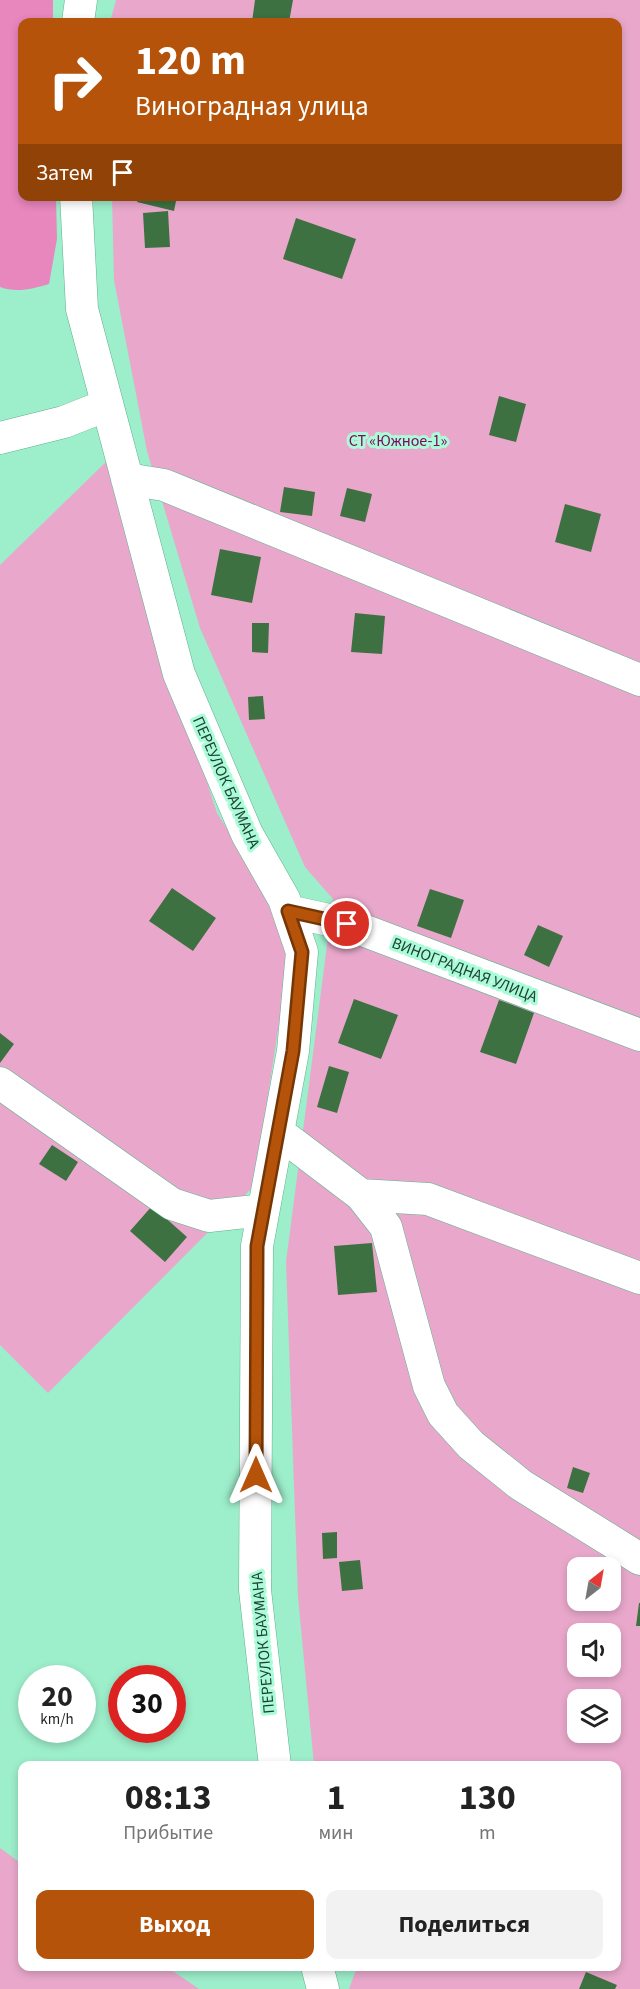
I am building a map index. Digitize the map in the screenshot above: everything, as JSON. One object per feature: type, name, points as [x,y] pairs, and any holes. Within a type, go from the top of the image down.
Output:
[{"type":"street","points":[[79,18],[81,0]]},
{"type":"street","name":"ПЕРЕУЛОК БАУМАНА","points":[[76,201],[82,309],[179,674],[247,834],[284,899],[302,952],[293,1051],[257,1246],[255,1590],[274,1761]]},
{"type":"street","points":[[0,438],[64,423],[107,405]]},
{"type":"street","points":[[127,479],[164,485],[640,680]]},
{"type":"street","name":"ВИНОГРАДНАЯ УЛИЦА","points":[[288,911],[347,924],[640,1035]]},
{"type":"street","points":[[0,1083],[172,1204],[209,1216],[264,1210]]},
{"type":"street","points":[[278,1132],[362,1195],[386,1227],[429,1386],[443,1414],[471,1445],[521,1485],[640,1559]]},
{"type":"street","points":[[362,1195],[428,1199],[640,1278]]},
{"type":"street","points":[[318,1971],[323,1989]]},
{"type":"green space","name":"СТ «Южное-1»","points":[[116,0],[640,0],[640,1989],[349,1989],[356,1971],[621,1971],[621,1761],[314,1761],[298,1597],[286,1262],[333,899],[305,867],[200,628],[147,451],[114,280],[112,201],[622,201],[622,18],[111,18]]},
{"type":"green space","points":[[109,459],[158,632],[217,813],[274,903],[288,965],[254,1186],[48,1393],[0,1345],[0,565]]},
{"type":"green space","points":[[0,1848],[18,1861],[18,1971],[173,1971],[199,1989],[0,1989]]},
{"type":"shaded area","points":[[0,0],[53,0],[53,18],[18,18],[18,201],[56,201],[57,239],[49,284],[24,290],[0,287]]},
{"type":"building","points":[[255,0],[293,0],[290,18],[253,18]]},
{"type":"building","points":[[137,201],[176,201],[174,211]]},
{"type":"building","points":[[168,211],[170,247],[145,248],[143,213]]},
{"type":"building","points":[[296,218],[356,239],[342,279],[283,259]]},
{"type":"building","points":[[499,396],[526,404],[516,442],[489,435]]},
{"type":"building","points":[[284,487],[315,492],[312,516],[280,512]]},
{"type":"building","points":[[347,488],[372,494],[365,522],[340,516]]},
{"type":"building","points":[[565,504],[601,514],[591,552],[555,542]]},
{"type":"building","points":[[220,549],[261,557],[252,603],[211,595]]},
{"type":"building","points":[[355,613],[385,616],[382,654],[351,652]]},
{"type":"building","points":[[252,623],[269,623],[268,653],[252,652]]},
{"type":"building","points":[[263,696],[265,719],[249,720],[248,697]]},
{"type":"building","points":[[172,888],[216,918],[193,951],[149,921]]},
{"type":"building","points":[[430,889],[464,900],[451,938],[417,926]]},
{"type":"building","points":[[538,925],[563,936],[549,967],[524,955]]},
{"type":"building","points":[[354,999],[398,1015],[381,1059],[338,1043]]},
{"type":"building","points":[[499,1000],[534,1013],[516,1064],[480,1052]]},
{"type":"building","points":[[0,1033],[14,1044],[0,1063]]},
{"type":"building","points":[[329,1066],[349,1072],[337,1113],[317,1107]]},
{"type":"building","points":[[52,1145],[78,1162],[66,1181],[39,1164]]},
{"type":"building","points":[[152,1206],[187,1237],[165,1262],[130,1231]]},
{"type":"building","points":[[372,1243],[377,1292],[338,1295],[334,1246]]},
{"type":"building","points":[[573,1467],[590,1473],[583,1493],[567,1488]]},
{"type":"building","points":[[337,1532],[337,1558],[323,1559],[322,1533]]},
{"type":"building","points":[[360,1560],[363,1589],[342,1591],[339,1562]]},
{"type":"building","points":[[639,1603],[640,1626],[636,1626]]},
{"type":"building","points":[[586,1972],[617,1985],[615,1989],[579,1989]]},
{"type":"route","points":[[256,1475],[257,1246],[293,1051],[302,952],[288,911],[347,924]]}]
